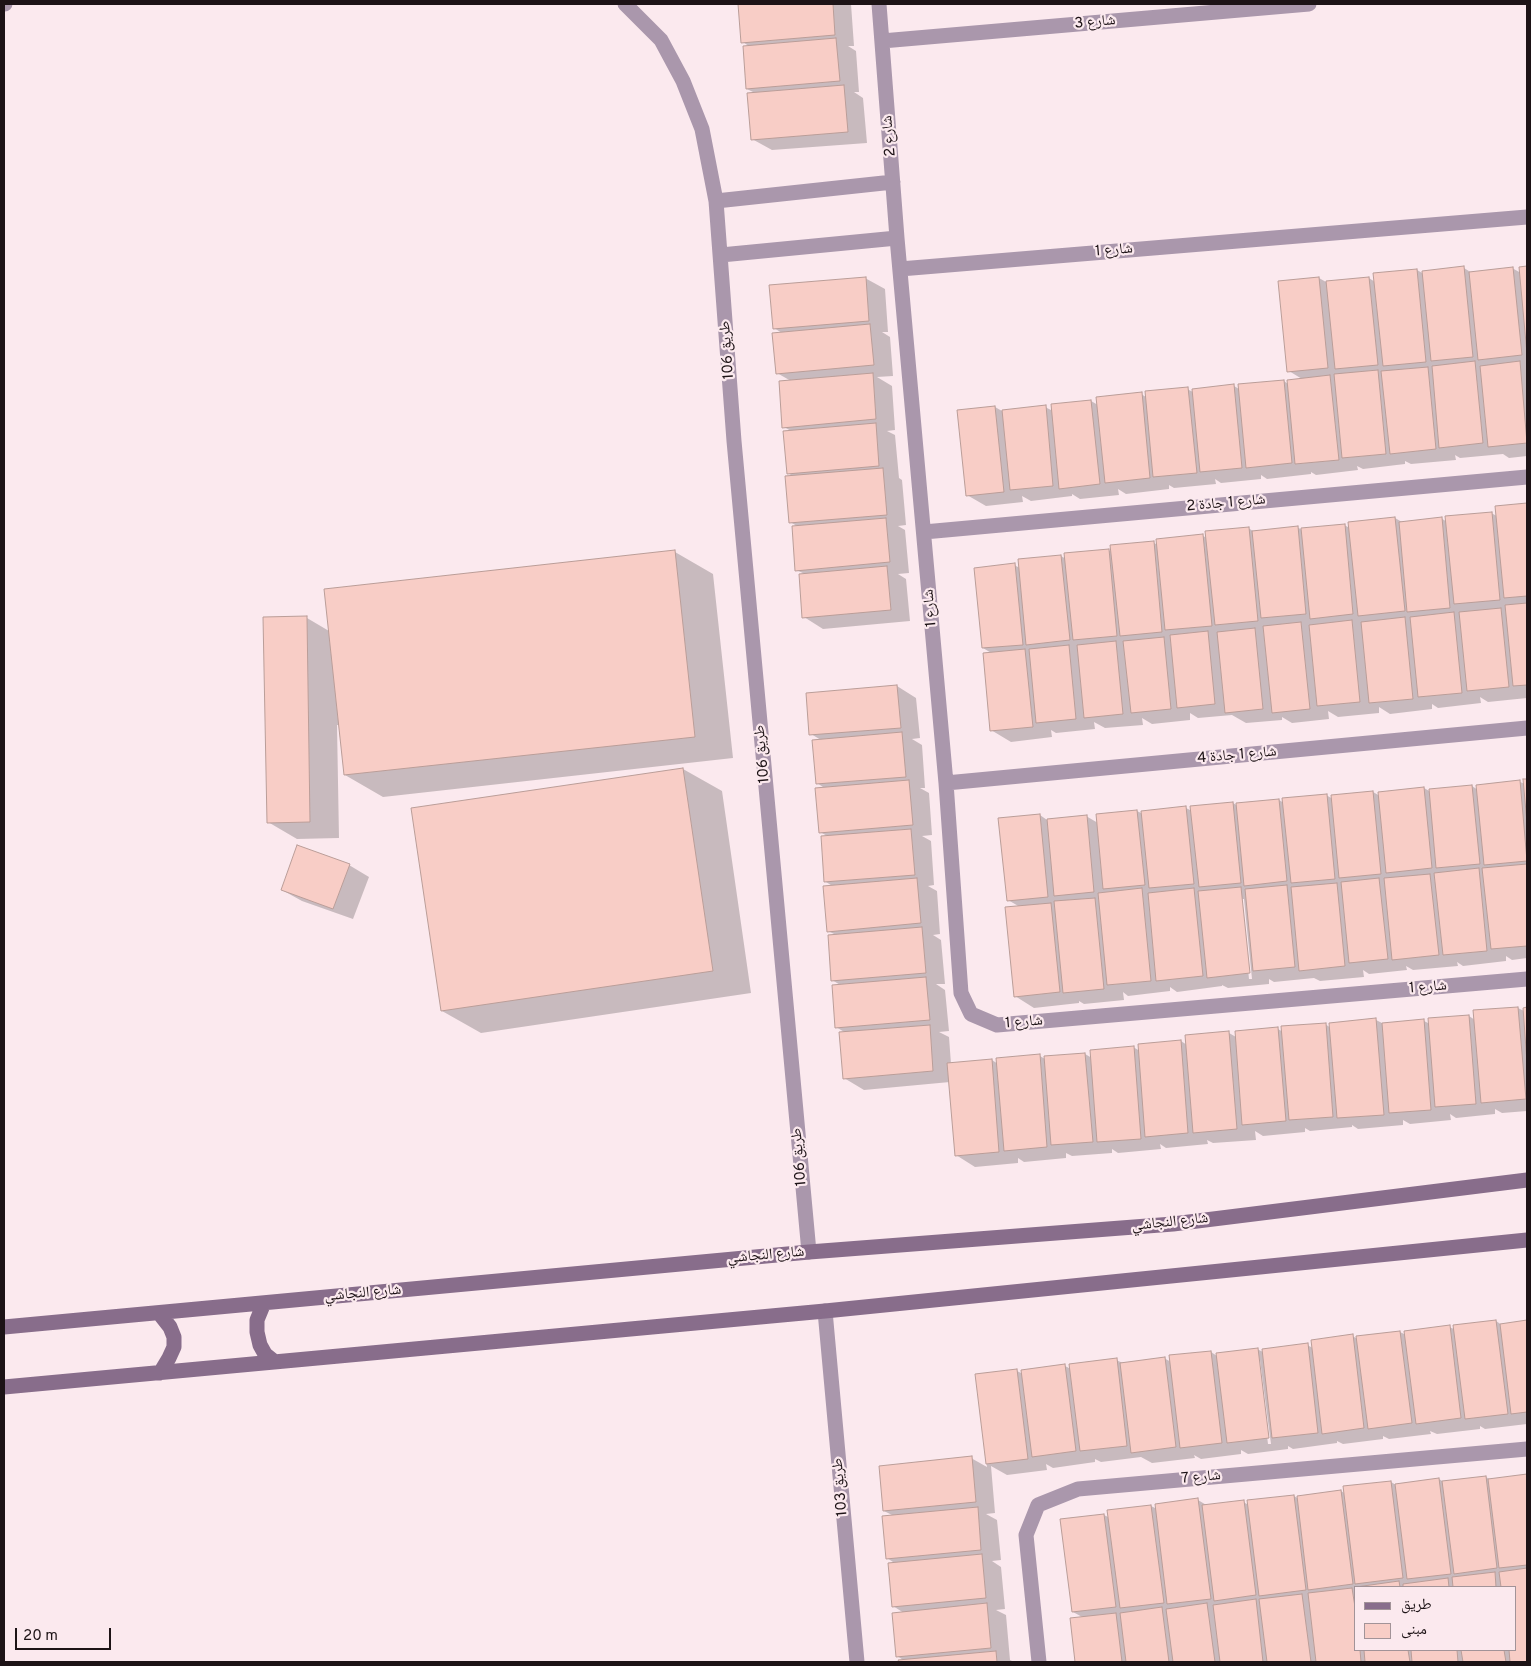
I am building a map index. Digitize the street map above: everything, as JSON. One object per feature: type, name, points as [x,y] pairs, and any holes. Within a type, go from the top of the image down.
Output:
[{"type":"main road","name":"شارع النجاشي","points":[[4,1327],[809,1252],[1173,1224],[1527,1180]]},
{"type":"main road","points":[[4,1387],[825,1311],[1527,1240]]},
{"type":"main road","points":[[1467,1247],[1527,1251]]},
{"type":"main road","points":[[264,1303],[257,1320],[257,1332],[260,1345],[265,1354],[275,1362]]},
{"type":"main road","points":[[159,1313],[170,1327],[174,1337],[174,1347],[160,1373]]},
{"type":"street","name":"طريق 106","points":[[626,4],[661,40],[683,81],[702,129],[716,201],[734,441],[809,1252]]},
{"type":"street","name":"شارع 2","points":[[879,4],[900,269]]},
{"type":"street","name":"شارع 3","points":[[882,41],[1309,4]]},
{"type":"street","points":[[716,201],[893,182]]},
{"type":"street","name":"شارع 1","points":[[1527,217],[900,269],[946,783],[961,993],[972,1014],[997,1025],[1527,979]]},
{"type":"street","points":[[721,255],[897,238]]},
{"type":"street","name":"شارع 1 جادة 2","points":[[924,532],[1527,477]]},
{"type":"street","name":"شارع 1 جادة 4","points":[[946,783],[1527,728]]},
{"type":"street","name":"طريق 103","points":[[825,1311],[857,1662]]},
{"type":"street","name":"شارع 7","points":[[1039,1662],[1026,1535],[1038,1505],[1078,1489],[1527,1449]]},
{"type":"building","points":[[738,4],[833,4],[835,35],[741,43]]},
{"type":"building","points":[[836,38],[840,81],[746,89],[743,46]]},
{"type":"building","points":[[844,85],[848,132],[751,140],[747,93]]},
{"type":"building","points":[[1464,266],[1473,357],[1431,361],[1422,271]]},
{"type":"building","points":[[1527,266],[1527,354],[1519,267]]},
{"type":"building","points":[[1513,267],[1522,355],[1478,360],[1469,272]]},
{"type":"building","points":[[1417,269],[1426,362],[1383,366],[1373,273]]},
{"type":"building","points":[[866,277],[869,321],[773,329],[769,285]]},
{"type":"building","points":[[1319,277],[1328,368],[1287,372],[1278,281]]},
{"type":"building","points":[[1369,277],[1378,365],[1335,369],[1326,281]]},
{"type":"building","points":[[870,324],[874,365],[776,374],[772,333]]},
{"type":"building","points":[[1475,361],[1483,443],[1439,448],[1432,366]]},
{"type":"building","points":[[1520,361],[1527,443],[1488,447],[1480,366]]},
{"type":"building","points":[[1428,367],[1436,449],[1390,454],[1381,371]]},
{"type":"building","points":[[1378,370],[1386,454],[1342,458],[1334,374]]},
{"type":"building","points":[[873,373],[876,419],[782,428],[779,381]]},
{"type":"building","points":[[1330,375],[1339,460],[1295,464],[1287,380]]},
{"type":"building","points":[[1284,380],[1292,463],[1246,468],[1238,384]]},
{"type":"building","points":[[1234,384],[1242,468],[1200,472],[1192,389]]},
{"type":"building","points":[[1188,387],[1197,473],[1153,477],[1145,391]]},
{"type":"building","points":[[1142,392],[1150,478],[1105,483],[1096,397]]},
{"type":"building","points":[[1091,400],[1100,484],[1059,489],[1051,404]]},
{"type":"building","points":[[1046,405],[1053,486],[1010,490],[1002,410]]},
{"type":"building","points":[[995,406],[1004,492],[966,496],[957,410]]},
{"type":"building","points":[[876,423],[879,466],[787,474],[783,431]]},
{"type":"building","points":[[883,468],[887,515],[789,523],[785,476]]},
{"type":"building","points":[[1527,503],[1527,596],[1504,598],[1495,506]]},
{"type":"building","points":[[1492,512],[1500,600],[1454,604],[1445,516]]},
{"type":"building","points":[[1395,517],[1405,611],[1358,616],[1348,522]]},
{"type":"building","points":[[1442,517],[1450,608],[1407,612],[1399,522]]},
{"type":"building","points":[[886,518],[890,562],[795,571],[792,526]]},
{"type":"building","points":[[1345,524],[1353,614],[1310,619],[1301,528]]},
{"type":"building","points":[[1298,526],[1306,614],[1261,618],[1252,531]]},
{"type":"building","points":[[1249,527],[1258,621],[1215,625],[1205,531]]},
{"type":"building","points":[[1203,534],[1212,626],[1165,630],[1156,539]]},
{"type":"building","points":[[1154,541],[1162,632],[1120,636],[1110,545]]},
{"type":"building","points":[[1109,549],[1117,636],[1073,640],[1064,553]]},
{"type":"building","points":[[675,550],[695,737],[344,775],[324,589]]},
{"type":"building","points":[[1061,555],[1070,640],[1026,645],[1018,559]]},
{"type":"building","points":[[1015,563],[1023,645],[982,648],[974,568]]},
{"type":"building","points":[[887,566],[891,610],[802,618],[799,574]]},
{"type":"building","points":[[1527,603],[1527,685],[1513,686],[1505,605]]},
{"type":"building","points":[[1501,608],[1509,687],[1467,691],[1459,612]]},
{"type":"building","points":[[1454,612],[1462,693],[1418,697],[1410,617]]},
{"type":"building","points":[[307,616],[310,822],[267,823],[263,617]]},
{"type":"building","points":[[1405,617],[1413,699],[1369,703],[1361,622]]},
{"type":"building","points":[[1352,620],[1360,702],[1317,706],[1309,625]]},
{"type":"building","points":[[1301,622],[1310,709],[1272,713],[1263,626]]},
{"type":"building","points":[[1255,628],[1263,709],[1225,713],[1217,632]]},
{"type":"building","points":[[1208,631],[1215,704],[1177,708],[1170,635]]},
{"type":"building","points":[[1164,637],[1171,709],[1131,713],[1123,641]]},
{"type":"building","points":[[1116,641],[1123,714],[1084,718],[1077,645]]},
{"type":"building","points":[[1069,645],[1076,719],[1036,723],[1029,649]]},
{"type":"building","points":[[1025,649],[1033,727],[990,731],[983,653]]},
{"type":"building","points":[[897,685],[901,728],[809,735],[806,693]]},
{"type":"building","points":[[902,732],[906,777],[816,784],[812,740]]},
{"type":"building","points":[[683,768],[713,971],[441,1011],[411,808]]},
{"type":"building","points":[[1523,779],[1527,779],[1527,823]]},
{"type":"building","points":[[909,780],[913,825],[819,833],[815,788]]},
{"type":"building","points":[[1520,780],[1527,861],[1484,865],[1476,785]]},
{"type":"building","points":[[1472,785],[1480,864],[1436,868],[1429,789]]},
{"type":"building","points":[[1424,787],[1432,868],[1386,873],[1378,792]]},
{"type":"building","points":[[1373,791],[1381,874],[1339,878],[1331,795]]},
{"type":"building","points":[[1327,794],[1335,879],[1291,883],[1282,798]]},
{"type":"building","points":[[1279,799],[1287,881],[1244,886],[1236,803]]},
{"type":"building","points":[[1233,802],[1241,883],[1199,887],[1190,806]]},
{"type":"building","points":[[1186,806],[1194,884],[1149,888],[1141,811]]},
{"type":"building","points":[[1137,810],[1145,885],[1103,889],[1096,814]]},
{"type":"building","points":[[1040,814],[1048,897],[1007,901],[998,818]]},
{"type":"building","points":[[1087,815],[1094,892],[1054,896],[1047,819]]},
{"type":"building","points":[[911,829],[915,875],[824,882],[821,836]]},
{"type":"building","points":[[297,845],[350,864],[333,909],[281,890]]},
{"type":"building","points":[[1527,864],[1527,946],[1491,949],[1482,868]]},
{"type":"building","points":[[1479,868],[1487,951],[1443,955],[1434,873]]},
{"type":"building","points":[[1430,874],[1439,955],[1392,960],[1384,878]]},
{"type":"building","points":[[917,878],[921,923],[827,932],[823,886]]},
{"type":"building","points":[[1379,878],[1388,959],[1349,963],[1341,882]]},
{"type":"building","points":[[1337,883],[1345,966],[1299,971],[1291,887]]},
{"type":"building","points":[[1287,885],[1295,967],[1253,971],[1245,889]]},
{"type":"building","points":[[1241,887],[1250,973],[1207,978],[1198,891]]},
{"type":"building","points":[[1142,888],[1151,981],[1107,985],[1098,893]]},
{"type":"building","points":[[1194,888],[1203,976],[1156,981],[1148,893]]},
{"type":"building","points":[[1095,898],[1104,989],[1063,993],[1054,901]]},
{"type":"building","points":[[1051,903],[1060,992],[1014,997],[1005,907]]},
{"type":"building","points":[[922,927],[926,973],[831,981],[828,935]]},
{"type":"building","points":[[926,977],[930,1020],[835,1028],[832,985]]},
{"type":"building","points":[[1518,1007],[1526,1099],[1481,1103],[1473,1010]]},
{"type":"building","points":[[1527,1007],[1527,1063],[1523,1008]]},
{"type":"building","points":[[1469,1015],[1476,1104],[1435,1107],[1428,1018]]},
{"type":"building","points":[[1376,1018],[1384,1115],[1337,1118],[1329,1023]]},
{"type":"building","points":[[1424,1019],[1431,1110],[1389,1113],[1382,1023]]},
{"type":"building","points":[[1326,1023],[1333,1117],[1289,1120],[1281,1026]]},
{"type":"building","points":[[930,1025],[933,1071],[843,1079],[839,1032]]},
{"type":"building","points":[[1278,1027],[1286,1121],[1242,1125],[1235,1031]]},
{"type":"building","points":[[1229,1031],[1237,1129],[1193,1133],[1185,1035]]},
{"type":"building","points":[[1181,1040],[1188,1133],[1145,1137],[1138,1044]]},
{"type":"building","points":[[1134,1046],[1141,1139],[1097,1142],[1090,1050]]},
{"type":"building","points":[[1085,1053],[1093,1142],[1051,1145],[1044,1056]]},
{"type":"building","points":[[1040,1054],[1047,1147],[1004,1151],[996,1058]]},
{"type":"building","points":[[992,1059],[999,1152],[955,1156],[947,1063]]},
{"type":"building","points":[[1496,1320],[1508,1414],[1465,1419],[1453,1325]]},
{"type":"building","points":[[1527,1320],[1527,1412],[1511,1414],[1500,1324]]},
{"type":"building","points":[[1450,1325],[1461,1418],[1416,1424],[1404,1331]]},
{"type":"building","points":[[1400,1331],[1412,1423],[1368,1429],[1356,1336]]},
{"type":"building","points":[[1353,1334],[1364,1428],[1322,1434],[1311,1340]]},
{"type":"building","points":[[1308,1343],[1318,1433],[1272,1438],[1262,1349]]},
{"type":"building","points":[[1258,1348],[1269,1438],[1227,1443],[1216,1353]]},
{"type":"building","points":[[1211,1351],[1222,1443],[1180,1448],[1169,1355]]},
{"type":"building","points":[[1165,1357],[1176,1447],[1131,1453],[1120,1363]]},
{"type":"building","points":[[1117,1358],[1127,1446],[1080,1451],[1069,1364]]},
{"type":"building","points":[[1065,1364],[1076,1451],[1032,1457],[1021,1370]]},
{"type":"building","points":[[1017,1369],[1028,1459],[986,1464],[975,1374]]},
{"type":"building","points":[[972,1456],[976,1502],[883,1511],[879,1466]]},
{"type":"building","points":[[1527,1474],[1527,1565],[1499,1568],[1488,1479]]},
{"type":"building","points":[[1486,1476],[1497,1568],[1454,1574],[1442,1481]]},
{"type":"building","points":[[1439,1478],[1451,1574],[1407,1579],[1395,1484]]},
{"type":"building","points":[[1391,1481],[1403,1578],[1355,1584],[1343,1486]]},
{"type":"building","points":[[1341,1490],[1353,1584],[1308,1590],[1297,1496]]},
{"type":"building","points":[[1294,1495],[1306,1590],[1259,1596],[1247,1500]]},
{"type":"building","points":[[1198,1498],[1211,1599],[1167,1604],[1155,1504]]},
{"type":"building","points":[[1244,1500],[1256,1595],[1214,1601],[1202,1505]]},
{"type":"building","points":[[1151,1505],[1164,1603],[1120,1608],[1107,1510]]},
{"type":"building","points":[[978,1507],[981,1550],[886,1559],[882,1516]]},
{"type":"building","points":[[1104,1514],[1116,1607],[1072,1612],[1060,1519]]},
{"type":"building","points":[[982,1554],[986,1598],[892,1607],[888,1563]]},
{"type":"building","points":[[1527,1568],[1527,1662],[1510,1662],[1509,1651],[1516,1651],[1516,1586],[1501,1586],[1499,1572]]},
{"type":"building","points":[[1495,1572],[1496,1586],[1453,1586],[1452,1577]]},
{"type":"building","points":[[1448,1578],[1449,1586],[1403,1586],[1403,1584]]},
{"type":"building","points":[[1399,1581],[1400,1586],[1363,1586]]},
{"type":"building","points":[[1352,1588],[1354,1601],[1354,1651],[1360,1651],[1361,1662],[1316,1662],[1308,1593]]},
{"type":"building","points":[[1302,1594],[1311,1662],[1267,1662],[1259,1599]]},
{"type":"building","points":[[1256,1599],[1263,1662],[1220,1662],[1213,1605]]},
{"type":"building","points":[[987,1603],[991,1648],[896,1657],[892,1613]]},
{"type":"building","points":[[1207,1603],[1215,1662],[1173,1662],[1166,1609]]},
{"type":"building","points":[[1162,1607],[1169,1662],[1126,1662],[1120,1613]]},
{"type":"building","points":[[1116,1613],[1122,1662],[1075,1662],[1070,1618]]},
{"type":"building","points":[[996,1651],[997,1662],[899,1662],[898,1660]]},
{"type":"building","points":[[1364,1651],[1408,1651],[1410,1662],[1365,1662]]},
{"type":"building","points":[[1411,1651],[1457,1651],[1458,1662],[1412,1662]]},
{"type":"building","points":[[1461,1651],[1504,1651],[1506,1662],[1463,1662]]}]
